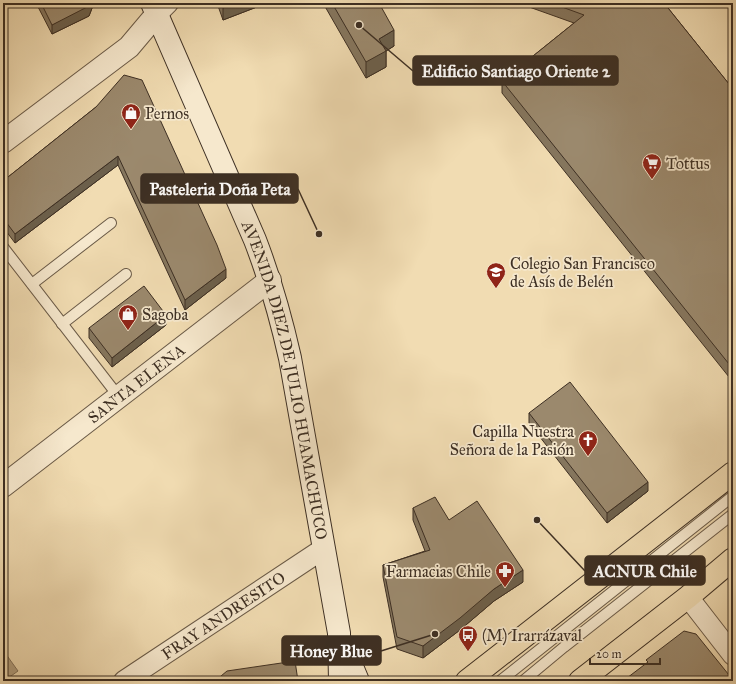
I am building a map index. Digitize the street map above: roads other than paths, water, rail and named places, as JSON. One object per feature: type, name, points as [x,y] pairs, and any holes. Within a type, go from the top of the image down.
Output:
[{"type":"main road","points":[[3,142],[129,47],[159,7]]},
{"type":"main road","name":"AVENIDA DIEZ DE JULIO HUAMACHUCO","points":[[159,7],[255,240],[270,280],[282,320],[338,633],[340,681]]},
{"type":"main road","name":"SANTA ELENA","points":[[3,486],[270,280]]},
{"type":"main road","points":[[466,681],[732,480]]},
{"type":"main road","points":[[580,681],[688,597],[733,559]]},
{"type":"main road","name":"AVENIDA DIEZ DE JULIO HUAMACHUCO","points":[[338,633],[358,681]]},
{"type":"street","name":"FRAY ANDRESITO","points":[[124,681],[323,550]]},
{"type":"street","points":[[688,597],[733,655]]},
{"type":"lane","points":[[32,284],[111,222]]},
{"type":"lane","points":[[3,247],[119,397]]},
{"type":"lane","points":[[62,324],[126,274]]},
{"type":"lane","points":[[500,681],[732,480]]},
{"type":"lane","points":[[522,681],[564,646],[733,514]]},
{"type":"place","name":"Edificio Santiago Oriente 2","points":[[359,25]]},
{"type":"place","name":"Pernos","points":[[131,130]]},
{"type":"place","name":"Tottus","points":[[652,180]]},
{"type":"place","name":"Pasteleria Doña Peta","points":[[319,234]]},
{"type":"place","name":"Colegio San Francisco de Asís de Belén","points":[[496,289]]},
{"type":"place","name":"Sagoba","points":[[128,331]]},
{"type":"place","name":"Capilla Nuestra Señora de la Pasión","points":[[588,457]]},
{"type":"place","name":"ACNUR Chile","points":[[537,520]]},
{"type":"place","name":"Farmacias Chile","points":[[505,588]]},
{"type":"place","name":"Honey Blue","points":[[435,634]]},
{"type":"place","name":"(M) Irarrázaval","points":[[468,652]]}]
